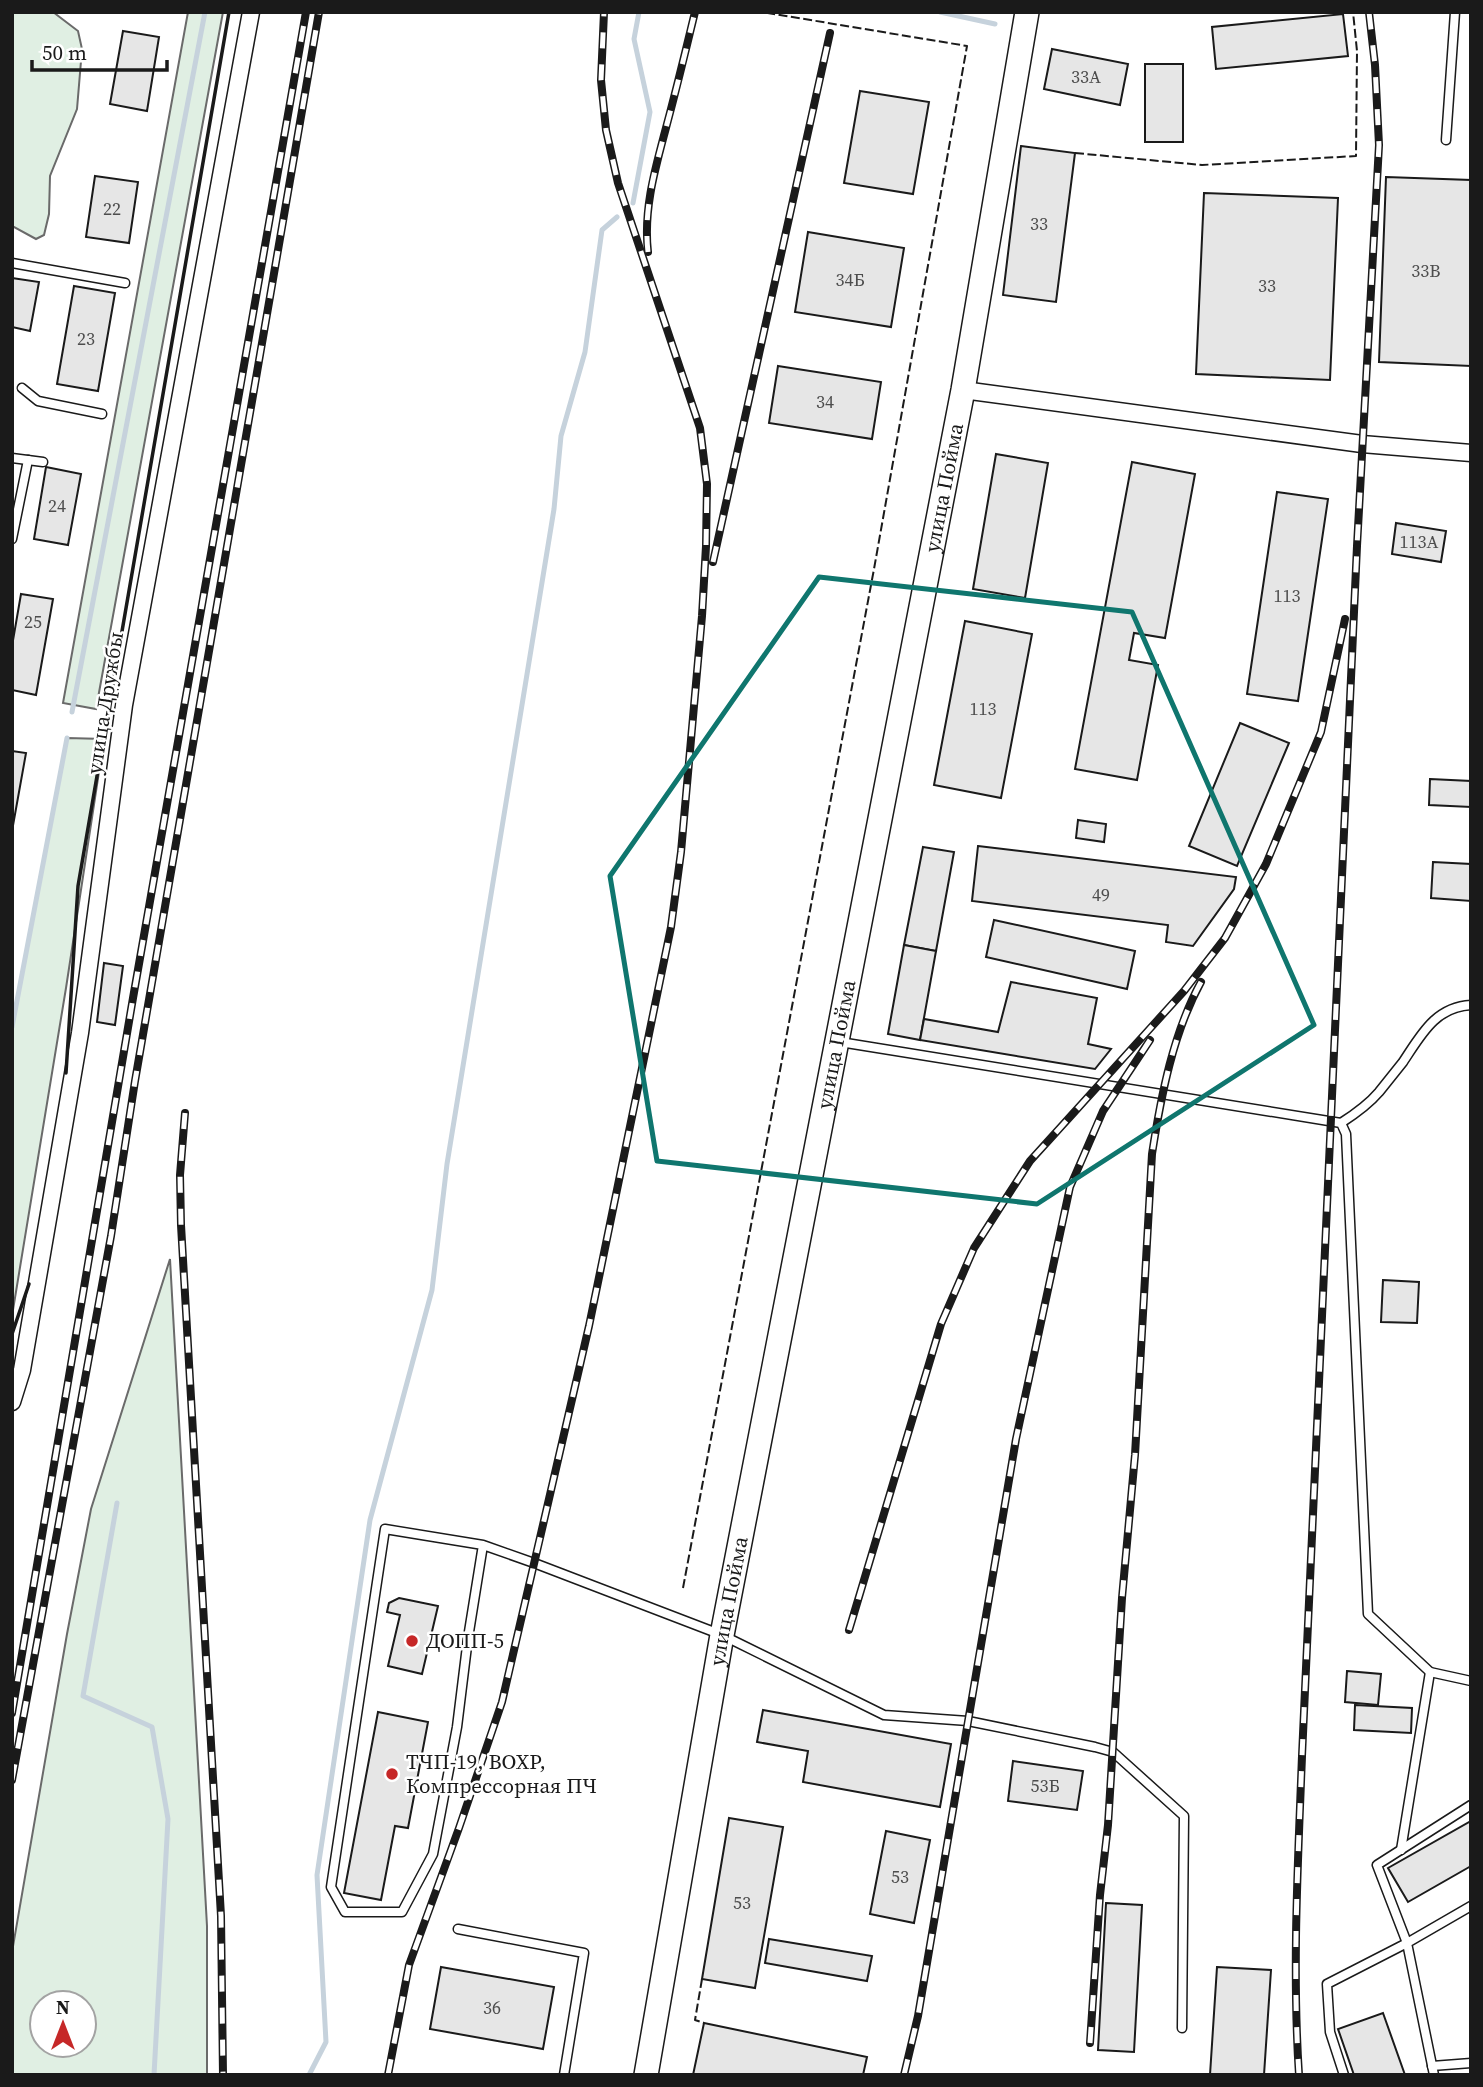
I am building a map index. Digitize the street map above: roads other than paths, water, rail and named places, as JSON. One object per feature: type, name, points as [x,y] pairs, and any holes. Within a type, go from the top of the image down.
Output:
[{"type":"main road","name":"улица Пойма","points":[[646,2075],[722,1635],[963,390],[1027,12]]},
{"type":"street","name":"улица Дружбы","points":[[12,1402],[22,1370],[80,1033],[124,705],[251,12]]},
{"type":"street","points":[[963,390],[1362,444],[1471,453]]},
{"type":"lane","points":[[1446,140],[1455,12]]},
{"type":"lane","points":[[12,263],[125,283]]},
{"type":"lane","points":[[22,388],[38,401],[102,414]]},
{"type":"lane","points":[[12,458],[43,462]]},
{"type":"lane","points":[[12,539],[28,460]]},
{"type":"lane","points":[[837,1042],[1341,1123],[1364,1108],[1379,1092],[1423,1030],[1438,1015],[1458,1006],[1471,1005]]},
{"type":"lane","points":[[1341,1123],[1346,1134],[1368,1614],[1430,1672],[1471,1681]]},
{"type":"lane","points":[[483,1545],[457,1727],[433,1854],[402,1912],[345,1912],[331,1887],[385,1529],[483,1545],[722,1635],[884,1715],[968,1721],[1113,1752],[1184,1816],[1182,2028]]},
{"type":"lane","points":[[1401,1850],[1430,1672]]},
{"type":"lane","points":[[1471,1805],[1377,1865],[1407,1943],[1433,2070],[1471,2063]]},
{"type":"lane","points":[[1344,2075],[1330,2032],[1327,1984],[1471,1906]]},
{"type":"lane","points":[[457,1929],[584,1953],[564,2075]]},
{"type":"waterway","points":[[72,712],[205,12]]},
{"type":"waterway","points":[[633,203],[650,112],[634,39],[639,12]]},
{"type":"waterway","points":[[940,12],[995,24]]},
{"type":"waterway","points":[[309,2075],[326,2042],[317,1875],[370,1520],[432,1290],[447,1164],[554,509],[561,436],[585,352],[602,230],[617,217]]},
{"type":"waterway","points":[[12,1027],[67,738]]},
{"type":"waterway","points":[[117,1503],[83,1696],[152,1727],[168,1819],[154,2075]]},
{"type":"railway","points":[[12,1713],[133,998],[306,12]]},
{"type":"railway","points":[[12,1780],[111,1236],[135,1081],[319,12]]},
{"type":"railway","points":[[388,2075],[409,1965],[502,1702],[589,1326],[671,927],[681,852],[702,616],[707,484],[700,428],[618,183],[606,130],[601,80],[604,12]]},
{"type":"railway","points":[[648,252],[647,219],[652,187],[695,12]]},
{"type":"railway","points":[[1299,2075],[1297,1875],[1357,546],[1379,145],[1369,12]]},
{"type":"railway","points":[[713,562],[830,33]]},
{"type":"railway","points":[[849,1630],[941,1324],[974,1248],[1030,1161],[1184,991],[1225,938],[1266,864],[1321,732],[1345,619]]},
{"type":"railway","points":[[1090,2043],[1135,1455],[1152,1154],[1164,1088],[1176,1044],[1201,982]]},
{"type":"railway","points":[[904,2075],[918,2016],[1016,1439],[1070,1187],[1103,1111],[1150,1040]]},
{"type":"railway","points":[[185,1113],[180,1175],[181,1225],[221,1916],[223,2075]]},
{"type":"place","name":"ДОПП-5","points":[[412,1641]]},
{"type":"place","name":"ТЧП-19, ВОХР, Компрессорная ПЧ","points":[[392,1774]]}]
